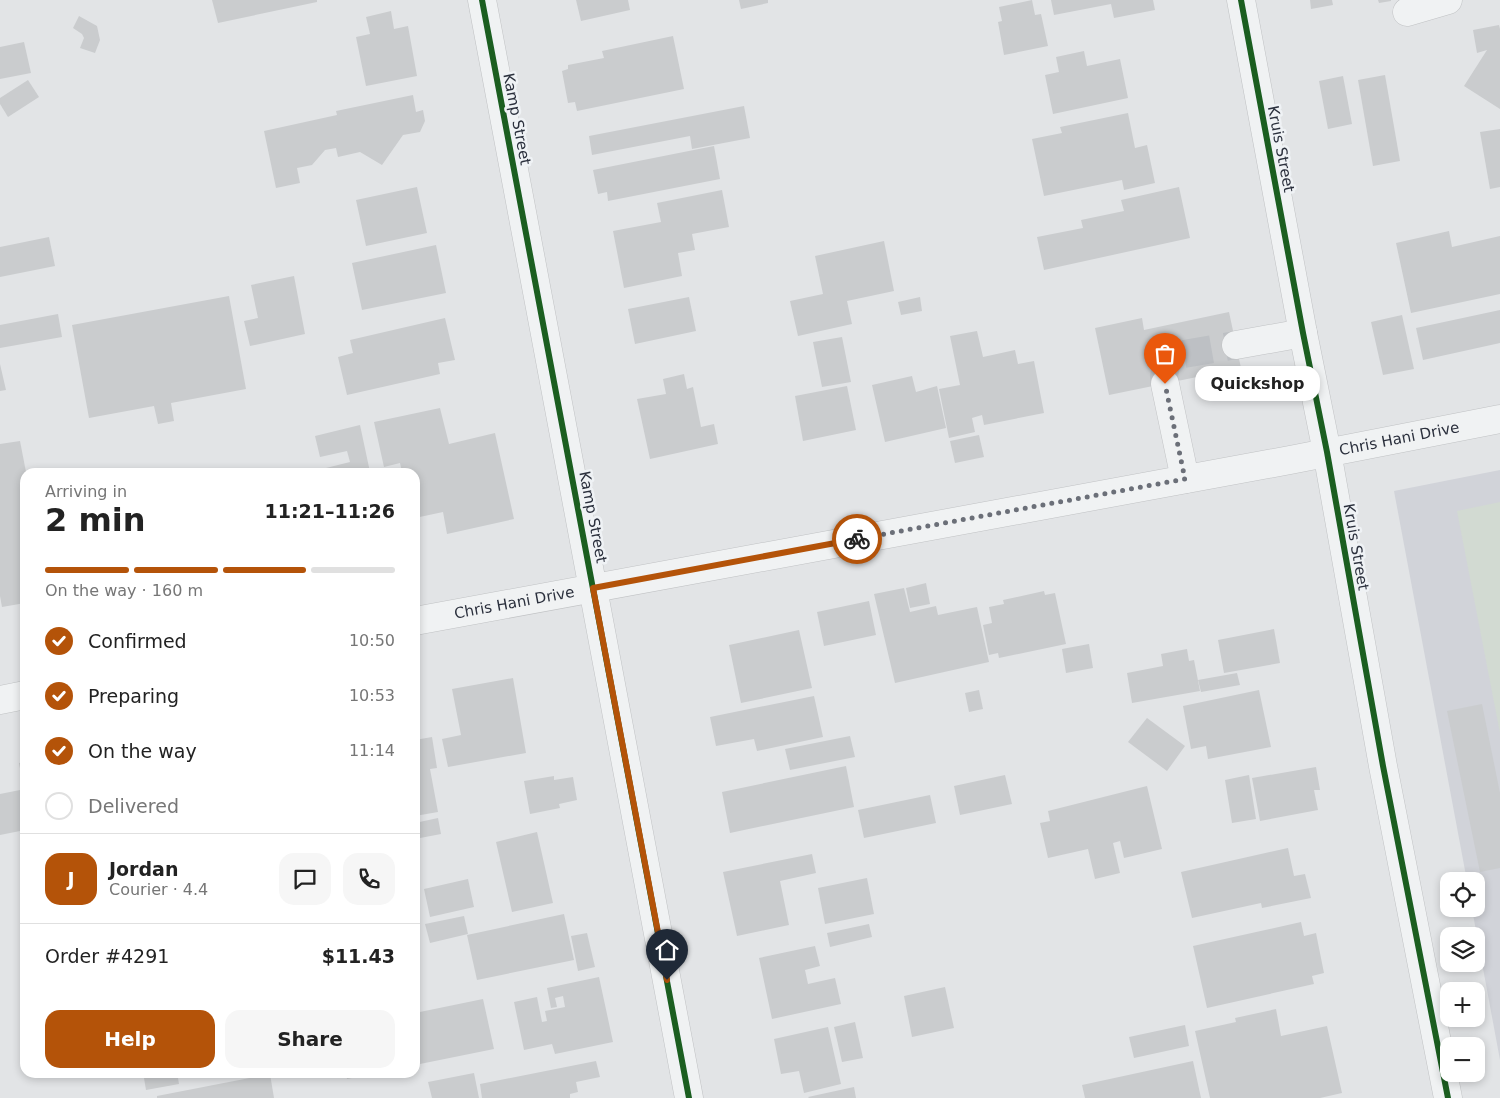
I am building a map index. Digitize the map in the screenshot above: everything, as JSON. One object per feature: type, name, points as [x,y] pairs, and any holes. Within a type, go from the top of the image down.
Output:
[{"type":"street","name":"Kamp Street","points":[[482,0],[689,1098]]},
{"type":"street","name":"Kruis Street","points":[[1241,0],[1302,334],[1327,452],[1383,766],[1448,1098]]},
{"type":"street","points":[[1407,12],[1448,0]]},
{"type":"street","points":[[1236,345],[1302,334]]},
{"type":"street","points":[[1165,384],[1185,479]]},
{"type":"street","name":"Chris Hani Drive","points":[[420,620],[1500,419]]},
{"type":"street","points":[[0,700],[20,696]]},
{"type":"shaded area","points":[[1500,470],[1500,1060],[1484,972],[1485,927],[1475,927],[1473,917],[1485,917],[1485,872],[1465,872],[1394,491]]},
{"type":"shaded area","points":[[1500,502],[1500,733],[1457,511]]},
{"type":"building","points":[[212,0],[317,0],[317,2],[218,23]]},
{"type":"building","points":[[576,0],[628,0],[630,10],[581,21]]},
{"type":"building","points":[[739,0],[768,0],[768,3],[741,9]]},
{"type":"building","points":[[1032,0],[1035,15],[1041,14],[1048,46],[1004,55],[998,22],[1002,21],[999,7]]},
{"type":"building","points":[[1051,0],[1153,0],[1155,10],[1114,18],[1111,4],[1054,15]]},
{"type":"building","points":[[1310,0],[1332,0],[1333,5],[1311,9]]},
{"type":"building","points":[[1378,0],[1391,0],[1391,1],[1379,3]]},
{"type":"building","points":[[391,11],[394,29],[408,26],[417,76],[366,86],[356,37],[370,34],[366,17]]},
{"type":"building","points":[[79,16],[97,26],[100,40],[95,53],[80,48],[84,38],[82,34],[73,28]]},
{"type":"building","points":[[1499,25],[1500,109],[1464,86],[1487,50],[1477,53],[1473,30]]},
{"type":"building","points":[[673,36],[684,89],[577,111],[575,102],[568,103],[562,71],[568,69],[568,65],[604,58],[602,51]]},
{"type":"building","points":[[24,42],[31,73],[0,79],[0,47]]},
{"type":"building","points":[[1084,51],[1087,66],[1120,59],[1128,98],[1053,114],[1045,75],[1059,72],[1056,57]]},
{"type":"building","points":[[1385,75],[1400,161],[1373,166],[1358,80]]},
{"type":"building","points":[[1343,76],[1352,124],[1328,129],[1319,81]]},
{"type":"building","points":[[28,80],[39,97],[8,117],[0,104],[0,98]]},
{"type":"building","points":[[413,95],[416,112],[423,110],[425,121],[420,132],[403,135],[382,165],[360,152],[338,157],[336,148],[325,150],[312,165],[297,168],[300,183],[276,188],[264,131],[337,115],[336,111]]},
{"type":"building","points":[[744,106],[750,138],[692,149],[690,136],[592,155],[589,136]]},
{"type":"building","points":[[1128,113],[1135,148],[1147,145],[1155,183],[1124,190],[1122,180],[1044,196],[1032,139],[1062,133],[1060,127]]},
{"type":"building","points":[[1500,129],[1500,187],[1490,189],[1480,132]]},
{"type":"building","points":[[714,146],[720,179],[608,201],[607,192],[598,194],[593,170]]},
{"type":"building","points":[[417,187],[427,233],[366,246],[356,200]]},
{"type":"building","points":[[1179,187],[1190,238],[1044,270],[1037,237],[1083,228],[1081,220],[1124,211],[1121,200]]},
{"type":"building","points":[[722,190],[729,227],[692,234],[695,250],[678,253],[682,276],[624,288],[613,231],[661,222],[657,203]]},
{"type":"building","points":[[1449,231],[1452,247],[1500,236],[1500,294],[1411,313],[1396,243]]},
{"type":"building","points":[[49,237],[55,266],[0,277],[0,247]]},
{"type":"building","points":[[884,241],[894,291],[847,301],[852,324],[798,336],[790,301],[823,294],[815,256]]},
{"type":"building","points":[[436,245],[446,293],[362,310],[352,263]]},
{"type":"building","points":[[294,276],[305,334],[250,346],[244,321],[258,318],[251,285]]},
{"type":"building","points":[[229,296],[246,389],[171,403],[174,421],[158,424],[154,406],[89,418],[72,325]]},
{"type":"building","points":[[689,297],[696,331],[635,344],[628,309]]},
{"type":"building","points":[[920,297],[922,311],[901,315],[898,302]]},
{"type":"building","points":[[1500,310],[1500,343],[1423,360],[1416,328]]},
{"type":"building","points":[[1229,312],[1241,368],[1109,395],[1095,328],[1142,318],[1144,330]]},
{"type":"building","points":[[58,314],[62,337],[0,348],[0,325]]},
{"type":"building","points":[[1402,315],[1414,369],[1383,375],[1371,322]]},
{"type":"building","points":[[445,318],[455,360],[438,363],[440,374],[347,395],[338,357],[353,353],[350,340]]},
{"type":"building","points":[[977,331],[983,357],[1015,350],[1018,364],[1034,361],[1044,413],[984,425],[982,415],[972,418],[975,432],[949,438],[939,389],[960,385],[950,336]]},
{"type":"building","points":[[842,337],[851,382],[822,387],[813,342]]},
{"type":"building","points":[[0,364],[6,390],[0,391]]},
{"type":"building","points":[[684,374],[687,389],[693,387],[701,427],[714,424],[718,444],[650,459],[637,399],[666,394],[663,379]]},
{"type":"building","points":[[912,376],[916,392],[937,386],[946,428],[885,442],[872,385]]},
{"type":"building","points":[[847,386],[856,430],[803,441],[795,396]]},
{"type":"building","points":[[440,408],[449,444],[495,433],[514,519],[447,534],[443,512],[420,517],[420,468],[401,468],[400,463],[384,467],[374,422]]},
{"type":"building","points":[[360,425],[369,468],[326,468],[350,462],[347,451],[320,457],[315,436]]},
{"type":"building","points":[[979,435],[984,457],[955,463],[950,441]]},
{"type":"building","points":[[20,441],[25,468],[20,468],[20,604],[2,607],[0,596],[0,444]]},
{"type":"building","points":[[926,583],[930,604],[910,608],[906,588]]},
{"type":"building","points":[[904,588],[910,612],[936,606],[938,615],[977,607],[989,662],[895,683],[874,594]]},
{"type":"building","points":[[1044,591],[1045,595],[1055,593],[1066,644],[999,658],[998,653],[989,655],[983,625],[992,623],[989,607],[1004,604],[1003,600]]},
{"type":"building","points":[[869,601],[876,635],[824,646],[817,612]]},
{"type":"building","points":[[1274,629],[1280,663],[1224,673],[1218,640]]},
{"type":"building","points":[[799,630],[812,688],[741,703],[729,645]]},
{"type":"building","points":[[1089,644],[1093,668],[1066,673],[1062,649]]},
{"type":"building","points":[[1187,649],[1189,661],[1194,660],[1200,691],[1132,703],[1127,673],[1163,666],[1161,654]]},
{"type":"building","points":[[1237,673],[1240,685],[1201,692],[1198,680]]},
{"type":"building","points":[[513,678],[526,753],[448,767],[442,739],[461,735],[452,689]]},
{"type":"building","points":[[979,690],[983,709],[969,712],[965,693]]},
{"type":"building","points":[[1259,690],[1271,747],[1208,759],[1206,746],[1191,749],[1183,706]]},
{"type":"building","points":[[814,696],[823,737],[757,751],[754,739],[716,746],[710,717]]},
{"type":"building","points":[[1482,704],[1500,793],[1500,868],[1480,872],[1447,711]]},
{"type":"building","points":[[1147,718],[1185,746],[1167,771],[1128,742]]},
{"type":"building","points":[[850,736],[855,757],[790,770],[785,749]]},
{"type":"building","points":[[432,737],[437,768],[430,769],[438,812],[420,815],[420,739]]},
{"type":"building","points":[[846,766],[854,807],[730,833],[722,792]]},
{"type":"building","points":[[1316,767],[1320,790],[1314,790],[1318,810],[1260,821],[1252,778]]},
{"type":"building","points":[[1005,775],[1012,804],[960,815],[954,786]]},
{"type":"building","points":[[1249,775],[1256,819],[1232,823],[1225,780]]},
{"type":"building","points":[[554,776],[554,780],[573,777],[577,800],[559,804],[560,808],[530,814],[524,781]]},
{"type":"building","points":[[1147,786],[1162,849],[1124,858],[1120,841],[1113,843],[1120,873],[1095,879],[1088,849],[1048,858],[1040,823],[1050,821],[1048,811]]},
{"type":"building","points":[[20,790],[20,831],[0,835],[0,794]]},
{"type":"building","points":[[930,795],[936,823],[864,838],[858,810]]},
{"type":"building","points":[[438,818],[441,834],[420,838],[420,822]]},
{"type":"building","points":[[537,832],[553,903],[512,912],[496,842]]},
{"type":"building","points":[[1288,848],[1294,876],[1305,874],[1311,898],[1262,908],[1261,903],[1192,918],[1181,872]]},
{"type":"building","points":[[812,854],[816,873],[780,881],[789,925],[737,936],[723,872]]},
{"type":"building","points":[[867,878],[874,914],[825,924],[818,888]]},
{"type":"building","points":[[468,879],[474,907],[430,917],[424,889]]},
{"type":"building","points":[[564,914],[574,960],[477,980],[467,935]]},
{"type":"building","points":[[464,916],[468,934],[430,943],[425,924]]},
{"type":"building","points":[[1301,922],[1304,936],[1316,933],[1324,973],[1312,976],[1314,984],[1207,1008],[1193,946]]},
{"type":"building","points":[[869,924],[872,937],[830,947],[827,933]]},
{"type":"building","points":[[587,933],[595,967],[578,971],[571,936]]},
{"type":"building","points":[[815,946],[820,966],[805,970],[808,984],[835,978],[841,1004],[772,1019],[759,958]]},
{"type":"building","points":[[599,977],[613,1042],[555,1054],[552,1044],[524,1050],[514,1002],[537,997],[542,1022],[547,1021],[545,1011],[565,1007],[563,996],[555,998],[557,1007],[551,1008],[547,988]]},
{"type":"building","points":[[945,987],[954,1028],[912,1037],[904,996]]},
{"type":"building","points":[[483,999],[494,1049],[420,1064],[420,1012]]},
{"type":"building","points":[[1276,1009],[1281,1036],[1327,1026],[1342,1093],[1320,1098],[1210,1098],[1195,1031],[1236,1022],[1235,1018]]},
{"type":"building","points":[[855,1022],[863,1058],[842,1062],[834,1027]]},
{"type":"building","points":[[1185,1025],[1189,1046],[1134,1058],[1129,1037]]},
{"type":"building","points":[[828,1027],[841,1084],[804,1093],[799,1071],[781,1074],[774,1039]]},
{"type":"building","points":[[596,1061],[600,1077],[576,1082],[578,1092],[570,1094],[570,1098],[482,1098],[480,1084]]},
{"type":"building","points":[[1193,1061],[1201,1098],[1085,1098],[1082,1085]]},
{"type":"building","points":[[474,1073],[479,1098],[432,1098],[428,1082]]},
{"type":"building","points":[[144,1078],[178,1078],[179,1084],[146,1090]]},
{"type":"building","points":[[249,1078],[271,1078],[274,1098],[157,1098],[157,1096]]},
{"type":"building","points":[[854,1087],[856,1098],[808,1097]]},
{"type":"tunnel","points":[[1165,384],[1166,364],[1173,356],[1236,345]]},
{"type":"cycle path","points":[[482,0],[689,1098]]},
{"type":"cycle path","points":[[1241,0],[1327,452],[1383,766],[1448,1098]]},
{"type":"way so far","points":[[857,539],[1185,479],[1165,384]]},
{"type":"place","name":"Quickshop","points":[[1165,384]]},
{"type":"route","points":[[667,980],[593,588],[857,539]]}]
